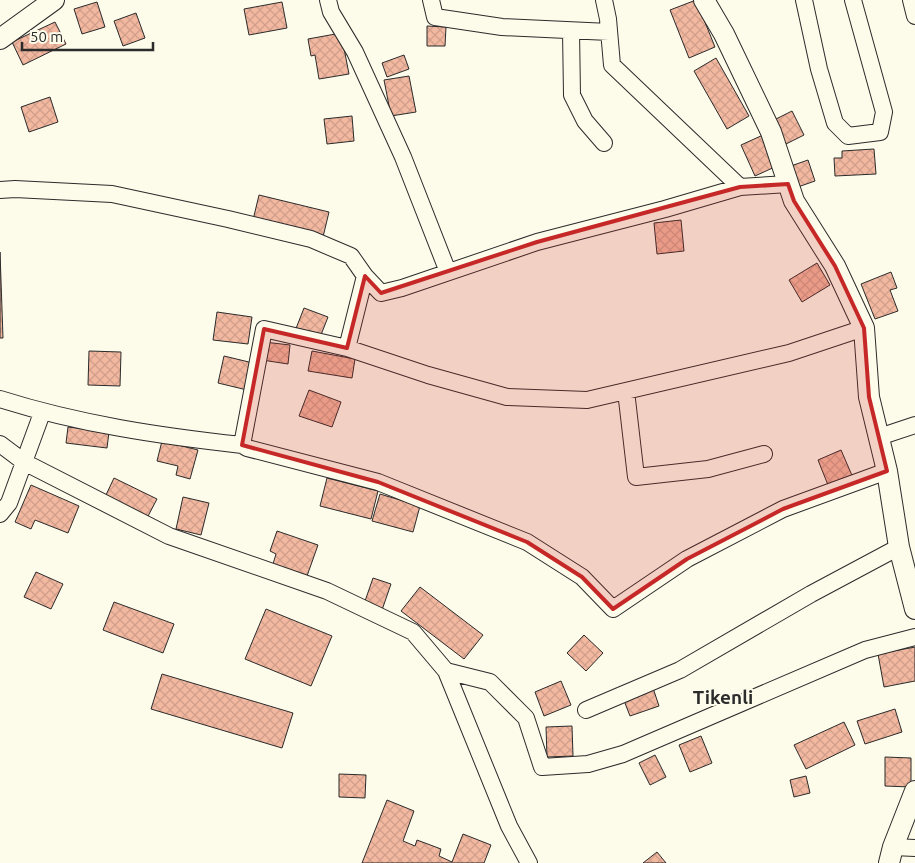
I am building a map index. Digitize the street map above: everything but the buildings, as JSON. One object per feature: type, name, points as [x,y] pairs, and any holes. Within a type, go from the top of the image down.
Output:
[{"type":"street","points":[[0,39],[54,0]]},
{"type":"street","points":[[328,0],[331,12],[355,52],[403,157],[448,272]]},
{"type":"street","points":[[431,0],[435,16],[502,27],[609,32]]},
{"type":"street","points":[[604,0],[612,65],[740,187]]},
{"type":"street","points":[[704,0],[724,34],[770,132],[794,201],[835,266],[864,328],[869,398],[887,470],[899,547],[915,608]]},
{"type":"street","points":[[804,0],[819,69],[836,122],[848,136],[880,132],[884,112],[853,0]]},
{"type":"street","points":[[911,0],[915,16]]},
{"type":"street","points":[[571,30],[572,96],[585,121],[604,143]]},
{"type":"street","points":[[0,190],[15,189],[112,194],[311,239],[351,256],[365,276],[381,293],[402,288],[537,242],[666,209],[740,187],[788,184]]},
{"type":"street","points":[[347,348],[365,276]]},
{"type":"street","points":[[242,445],[264,329],[347,348],[428,375],[507,397],[587,400],[789,353],[864,328]]},
{"type":"street","points":[[626,391],[636,477],[708,468],[764,454]]},
{"type":"street","points":[[0,400],[42,413],[162,436],[242,445],[247,448],[378,482],[527,542],[582,576],[613,609],[687,559],[783,509],[887,470]]},
{"type":"street","points":[[0,514],[9,503],[42,413]]},
{"type":"street","points":[[879,437],[915,425]]},
{"type":"street","points":[[0,444],[24,462],[169,536],[327,591],[413,632],[446,671],[508,826],[529,863]]},
{"type":"street","points":[[586,710],[680,670],[811,594],[899,547]]},
{"type":"street","points":[[446,671],[490,682],[526,718],[542,767],[588,764],[623,754],[865,650],[915,637]]},
{"type":"street","points":[[891,855],[915,791]]},
{"type":"street","points":[[891,855],[915,848]]},
{"type":"highlighted area","points":[[788,184],[794,201],[835,266],[864,328],[869,397],[887,471],[783,509],[687,559],[613,609],[582,577],[527,542],[378,482],[242,445],[264,329],[347,348],[365,276],[381,293],[537,242],[740,187]]},
{"type":"district","name":"Tikenli","points":[[723,697]]}]
